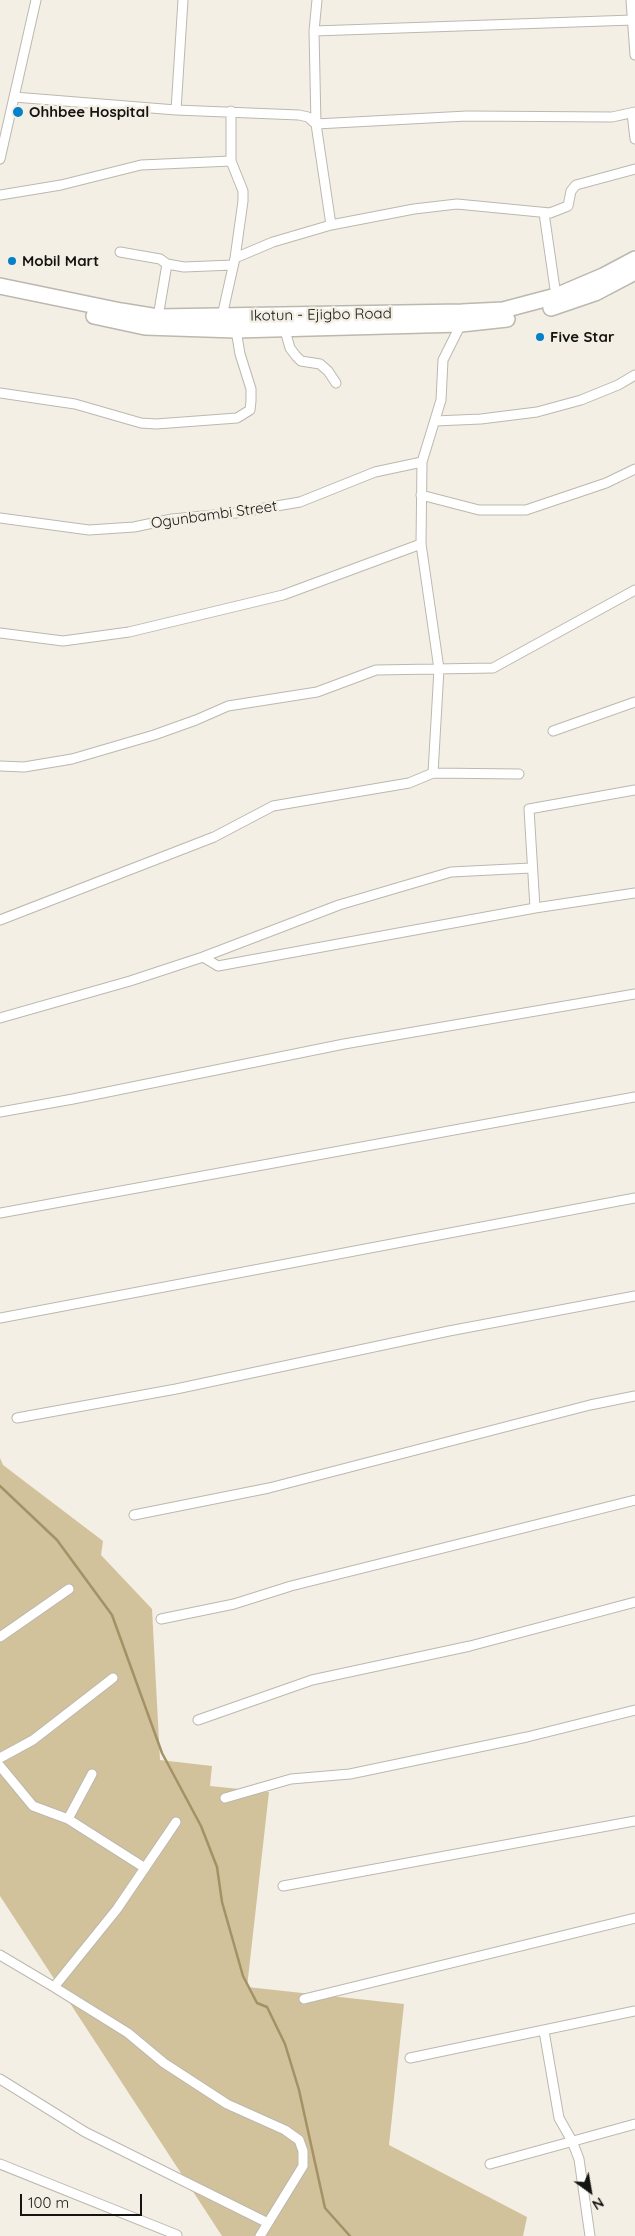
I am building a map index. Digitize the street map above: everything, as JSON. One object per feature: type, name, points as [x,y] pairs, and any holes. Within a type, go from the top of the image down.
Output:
[{"type":"main road","name":"Ikotun - Ejigbo Road","points":[[0,294],[138,326],[236,330],[462,318],[519,307],[556,296],[603,276],[635,259]]},
{"type":"main road","name":"Ikotun - Ejigbo Road","points":[[0,286],[158,317],[518,318],[595,293],[635,272]]},
{"type":"street","points":[[0,159],[36,0]]},
{"type":"street","points":[[176,110],[183,0]]},
{"type":"street","points":[[317,0],[314,31],[316,124],[331,225]]},
{"type":"street","points":[[631,0],[635,55]]},
{"type":"street","points":[[314,31],[633,20]]},
{"type":"street","points":[[14,97],[176,110],[298,115],[308,117],[316,124],[467,116],[612,116],[633,113],[635,139]]},
{"type":"street","points":[[222,316],[234,262],[244,201],[243,191],[231,161],[231,111]]},
{"type":"street","points":[[0,195],[61,185],[141,165],[231,161]]},
{"type":"street","points":[[120,252],[160,259],[167,264],[184,267],[234,262],[273,242],[331,225],[414,209],[457,204],[544,213],[568,206],[571,191],[576,185],[635,169]]},
{"type":"street","points":[[544,213],[556,296]]},
{"type":"street","points":[[158,317],[167,264]]},
{"type":"street","points":[[433,774],[439,669],[421,544],[422,462],[441,400],[443,360],[462,318]]},
{"type":"street","points":[[284,327],[290,348],[296,356],[301,361],[320,364],[328,371],[336,383]]},
{"type":"street","points":[[0,393],[61,401],[141,423],[156,424],[237,418],[250,410],[251,401],[248,375],[240,354],[236,330]]},
{"type":"street","points":[[435,422],[482,420],[537,412],[581,400],[618,385],[635,375]]},
{"type":"street","name":"Ogunbambi Street","points":[[0,518],[89,530],[134,527],[172,519],[235,513],[300,502],[375,472],[422,462]]},
{"type":"street","points":[[421,495],[479,510],[526,510],[606,483],[635,469]]},
{"type":"street","points":[[0,633],[63,641],[129,632],[283,595],[421,544]]},
{"type":"street","points":[[0,766],[24,766],[72,758],[154,736],[228,706],[318,692],[376,670],[483,669],[500,665],[635,590]]},
{"type":"street","points":[[553,731],[635,702]]},
{"type":"street","points":[[0,920],[214,837],[273,806],[306,798],[410,783],[433,774],[519,774]]},
{"type":"street","points":[[536,908],[531,868],[528,811],[530,808],[635,790]]},
{"type":"street","points":[[0,1018],[130,981],[203,957],[339,905],[451,872],[531,868]]},
{"type":"street","points":[[203,957],[218,966],[536,908],[635,893]]},
{"type":"street","points":[[0,1112],[344,1044],[635,994]]},
{"type":"street","points":[[0,1213],[635,1097]]},
{"type":"street","points":[[0,1318],[635,1198]]},
{"type":"street","points":[[17,1418],[171,1390],[449,1331],[635,1296]]},
{"type":"street","points":[[134,1515],[269,1488],[590,1405],[635,1396]]},
{"type":"street","points":[[161,1619],[234,1604],[292,1586],[635,1500]]},
{"type":"street","points":[[0,1637],[69,1589]]},
{"type":"street","points":[[198,1720],[312,1680],[470,1646],[635,1602]]},
{"type":"street","points":[[0,1758],[33,1740],[113,1678]]},
{"type":"street","points":[[225,1798],[291,1779],[350,1774],[527,1737],[635,1710]]},
{"type":"street","points":[[0,1766],[33,1806],[68,1819],[145,1868]]},
{"type":"street","points":[[68,1819],[92,1774]]},
{"type":"street","points":[[283,1886],[635,1820]]},
{"type":"street","points":[[54,1987],[117,1909],[176,1822]]},
{"type":"street","points":[[304,1998],[635,1918]]},
{"type":"street","points":[[0,1955],[128,2033],[164,2063],[228,2104],[285,2130],[299,2140],[303,2151],[303,2166],[260,2236]]},
{"type":"street","points":[[410,2058],[635,2011]]},
{"type":"street","points":[[544,2031],[559,2118],[572,2141],[579,2159],[590,2236]]},
{"type":"street","points":[[0,2079],[85,2132],[268,2223]]},
{"type":"street","points":[[490,2164],[635,2124]]},
{"type":"street","points":[[0,2164],[177,2235]]},
{"type":"shaded area","points":[[0,1458],[3,1465],[103,1541],[101,1555],[152,1609],[160,1760],[212,1766],[210,1786],[269,1792],[247,1987],[404,2004],[389,2145],[527,2217],[523,2236],[222,2236],[0,1896]]},
{"type":"waterway","points":[[0,1486],[57,1540],[112,1615],[162,1753],[201,1826],[217,1867],[222,1902],[243,1976],[257,2003],[267,2007],[285,2044],[299,2090],[325,2208],[350,2236]]},
{"type":"place","name":"Ohhbee Hospital","points":[[18,112]]},
{"type":"place","name":"Mobil Mart","points":[[12,261]]},
{"type":"place","name":"Five Star","points":[[540,337]]}]
